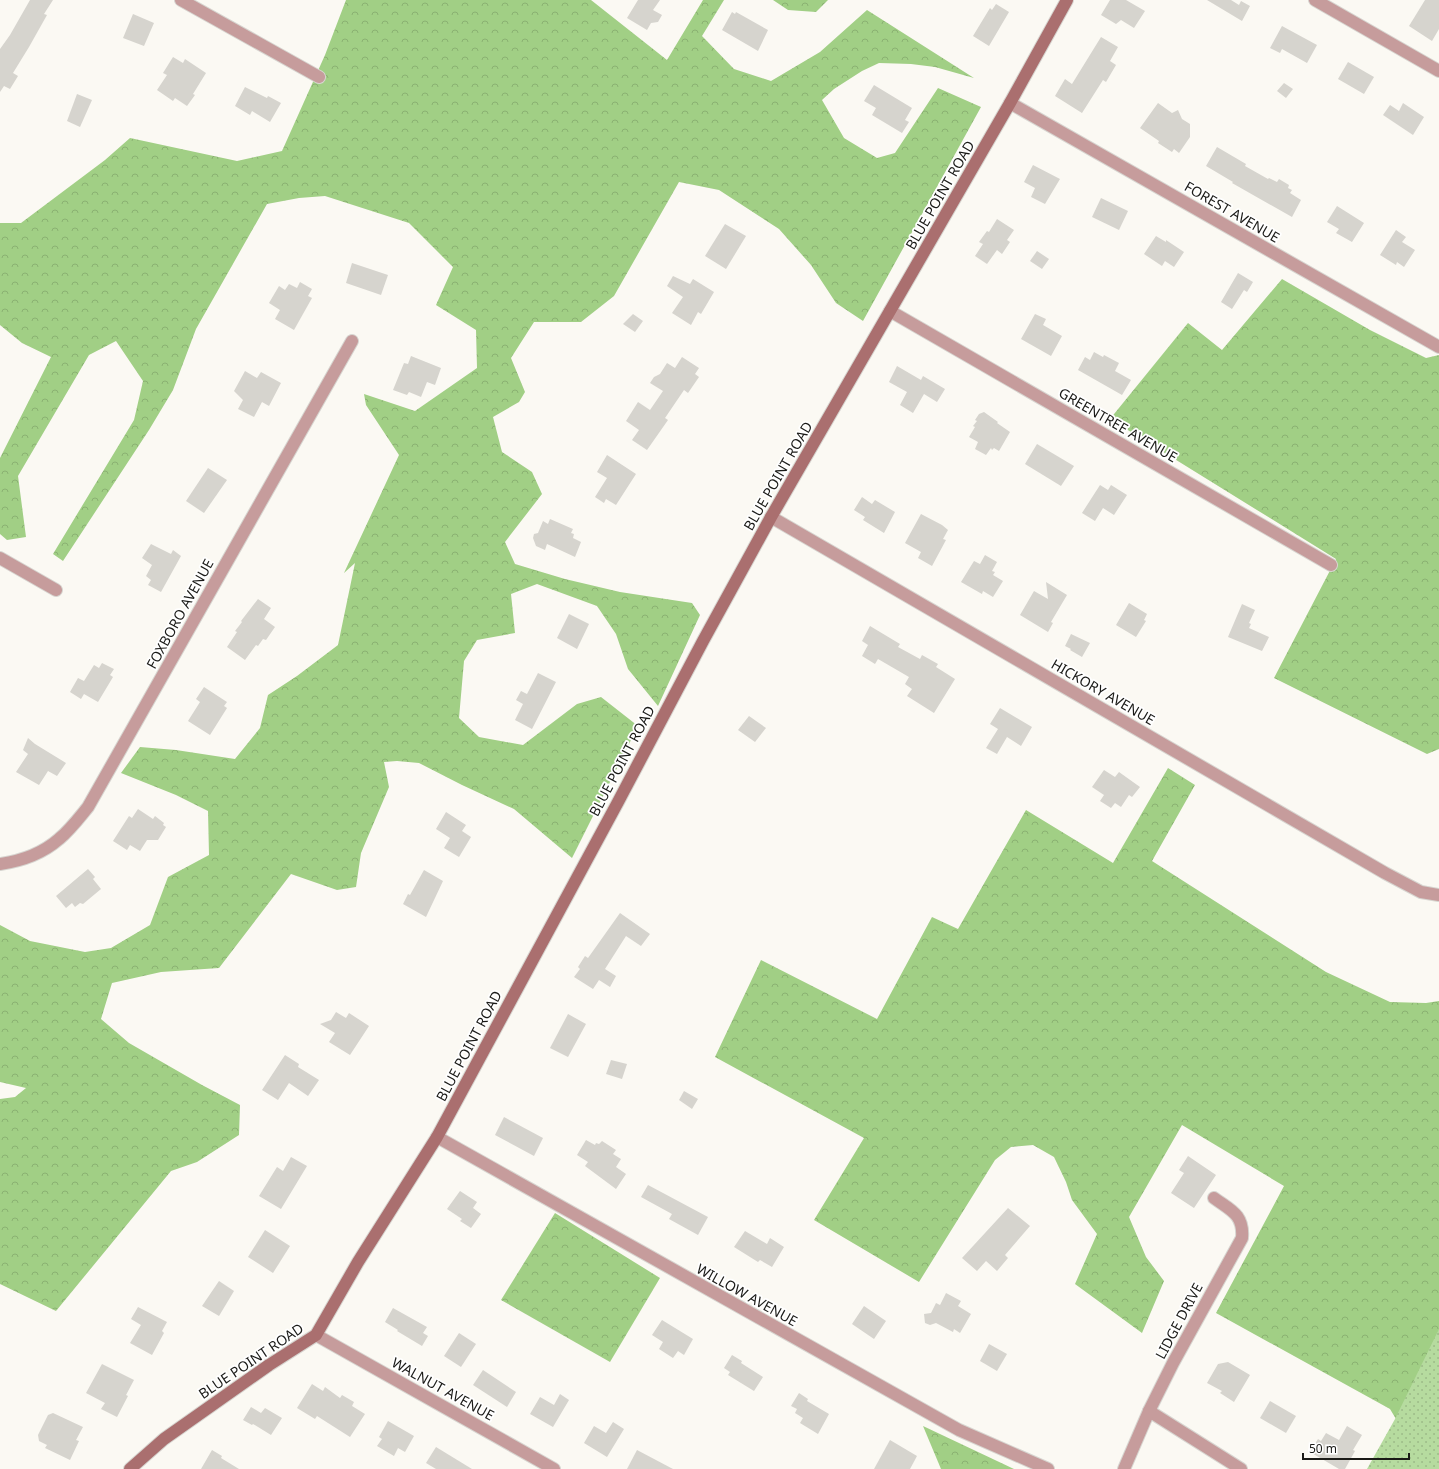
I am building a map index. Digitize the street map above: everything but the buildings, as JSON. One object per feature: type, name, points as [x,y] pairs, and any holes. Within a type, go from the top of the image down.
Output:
[{"type":"street","points":[[181,0],[319,77]]},
{"type":"street","name":"BLUE POINT ROAD","points":[[130,1469],[164,1439],[269,1365],[316,1335],[358,1262],[437,1137],[615,808],[706,635],[771,517],[1010,103],[1067,0]]},
{"type":"street","points":[[1315,0],[1439,70]]},
{"type":"street","name":"FOREST AVENUE","points":[[1010,103],[1439,347]]},
{"type":"street","name":"GREENTREE AVENUE","points":[[890,311],[1331,564]]},
{"type":"street","name":"FOXBORO AVENUE","points":[[0,864],[15,862],[41,851],[59,839],[88,807],[352,341]]},
{"type":"street","name":"HICKORY AVENUE","points":[[771,517],[1385,873],[1421,892],[1439,895]]},
{"type":"street","points":[[0,558],[56,590]]},
{"type":"street","name":"WILLOW AVENUE","points":[[437,1137],[959,1430],[1048,1469]]},
{"type":"street","name":"LIDGE DRIVE","points":[[1124,1469],[1149,1410],[1242,1238],[1243,1227],[1238,1216],[1214,1198]]},
{"type":"street","name":"WALNUT AVENUE","points":[[316,1335],[554,1469]]},
{"type":"street","points":[[1149,1410],[1241,1469]]},
{"type":"green space","points":[[346,0],[591,0],[667,60],[703,0],[724,0],[702,36],[734,69],[771,81],[820,52],[867,10],[974,78],[935,67],[911,64],[879,63],[862,71],[834,89],[822,100],[844,138],[877,158],[895,153],[938,88],[981,107],[863,321],[836,303],[811,265],[779,229],[719,190],[679,182],[614,296],[581,322],[534,322],[511,358],[525,392],[519,402],[493,417],[502,452],[532,472],[542,494],[505,542],[515,564],[565,579],[620,592],[692,603],[700,615],[658,706],[628,669],[616,634],[597,606],[537,584],[511,594],[515,633],[477,640],[464,661],[459,718],[479,737],[523,745],[577,704],[601,697],[638,726],[572,858],[514,809],[419,763],[397,761],[384,762],[389,787],[361,853],[356,887],[337,890],[291,874],[219,968],[161,972],[112,983],[101,1019],[129,1043],[240,1105],[239,1135],[197,1162],[171,1171],[56,1311],[0,1284],[0,1099],[15,1097],[26,1088],[0,1082],[0,925],[30,941],[85,952],[111,948],[150,925],[168,877],[209,855],[208,811],[176,795],[121,773],[140,747],[176,750],[235,759],[260,728],[268,695],[297,676],[338,645],[355,563],[344,573],[399,455],[366,405],[364,394],[415,411],[477,368],[476,330],[436,305],[453,267],[409,223],[325,196],[299,198],[267,204],[196,329],[173,390],[149,430],[63,561],[53,554],[134,420],[143,381],[116,341],[89,355],[18,476],[26,537],[7,540],[0,534],[0,458],[51,357],[22,343],[0,325],[0,223],[21,223],[105,160],[130,138],[237,161],[282,151],[325,55]]},
{"type":"green space","points":[[773,0],[828,0],[816,12],[788,10]]},
{"type":"green space","points":[[1282,279],[1370,330],[1426,358],[1439,355],[1439,749],[1427,754],[1274,678],[1336,559],[1110,419],[1188,323],[1222,350]]},
{"type":"green space","points":[[1168,768],[1195,785],[1152,861],[1326,972],[1390,1002],[1426,1003],[1439,1001],[1439,1469],[1399,1424],[1390,1409],[1216,1313],[1284,1186],[1182,1125],[1129,1217],[1146,1257],[1164,1281],[1142,1333],[1075,1284],[1097,1234],[1072,1200],[1066,1182],[1054,1157],[1033,1145],[1011,1147],[995,1160],[919,1282],[814,1220],[864,1138],[715,1057],[761,960],[877,1019],[932,917],[958,929],[1026,810],[1113,863]]},
{"type":"green space","points":[[555,1213],[660,1278],[610,1362],[501,1300]]},
{"type":"green space","points":[[1439,1329],[1439,1469],[1367,1469],[1395,1419]]},
{"type":"green space","points":[[923,1426],[1014,1469],[941,1469]]}]
